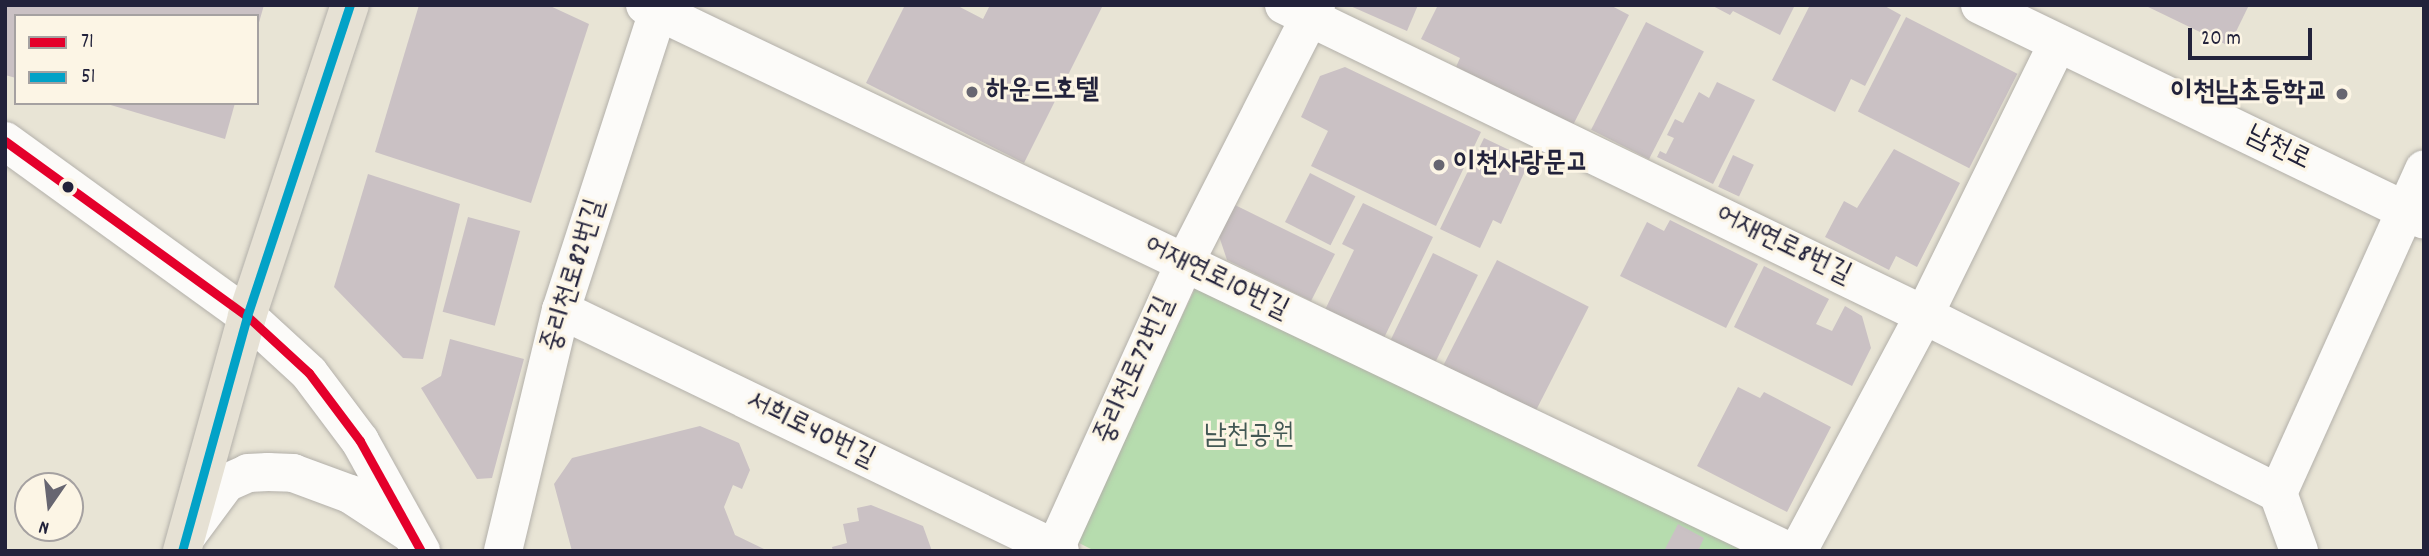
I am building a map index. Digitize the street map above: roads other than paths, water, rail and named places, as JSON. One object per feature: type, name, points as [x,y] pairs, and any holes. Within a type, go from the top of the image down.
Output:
[{"type":"main road","points":[[184,544],[247,316],[350,5]]},
{"type":"street","name":"남천로","points":[[1980,5],[2414,215]]},
{"type":"street","name":"어재연로10번길","points":[[655,7],[1184,264],[1788,551]]},
{"type":"street","name":"중리천로82번길","points":[[503,551],[561,310],[655,7]]},
{"type":"street","name":"중리천로72번길","points":[[1056,550],[1184,264],[1303,9]]},
{"type":"street","name":"어재연로8번길","points":[[1303,9],[2278,493]]},
{"type":"street","points":[[1798,551],[1924,315],[2058,43]]},
{"type":"street","points":[[5,141],[247,316],[309,373],[360,441],[416,542]]},
{"type":"street","points":[[2299,551],[2278,493],[2414,215],[2424,169]]},
{"type":"street","name":"서희로40번길","points":[[561,310],[1056,550]]},
{"type":"street","points":[[184,544],[226,483],[248,472],[293,473],[349,494],[416,542]]},
{"type":"place","name":"하운드호텔","points":[[972,92]]},
{"type":"place","name":"이천남초등학교","points":[[2342,94]]},
{"type":"place","name":"이천사랑문고","points":[[1439,165]]},
{"type":"park label","name":"남천공원","points":[[1249,437]]}]
